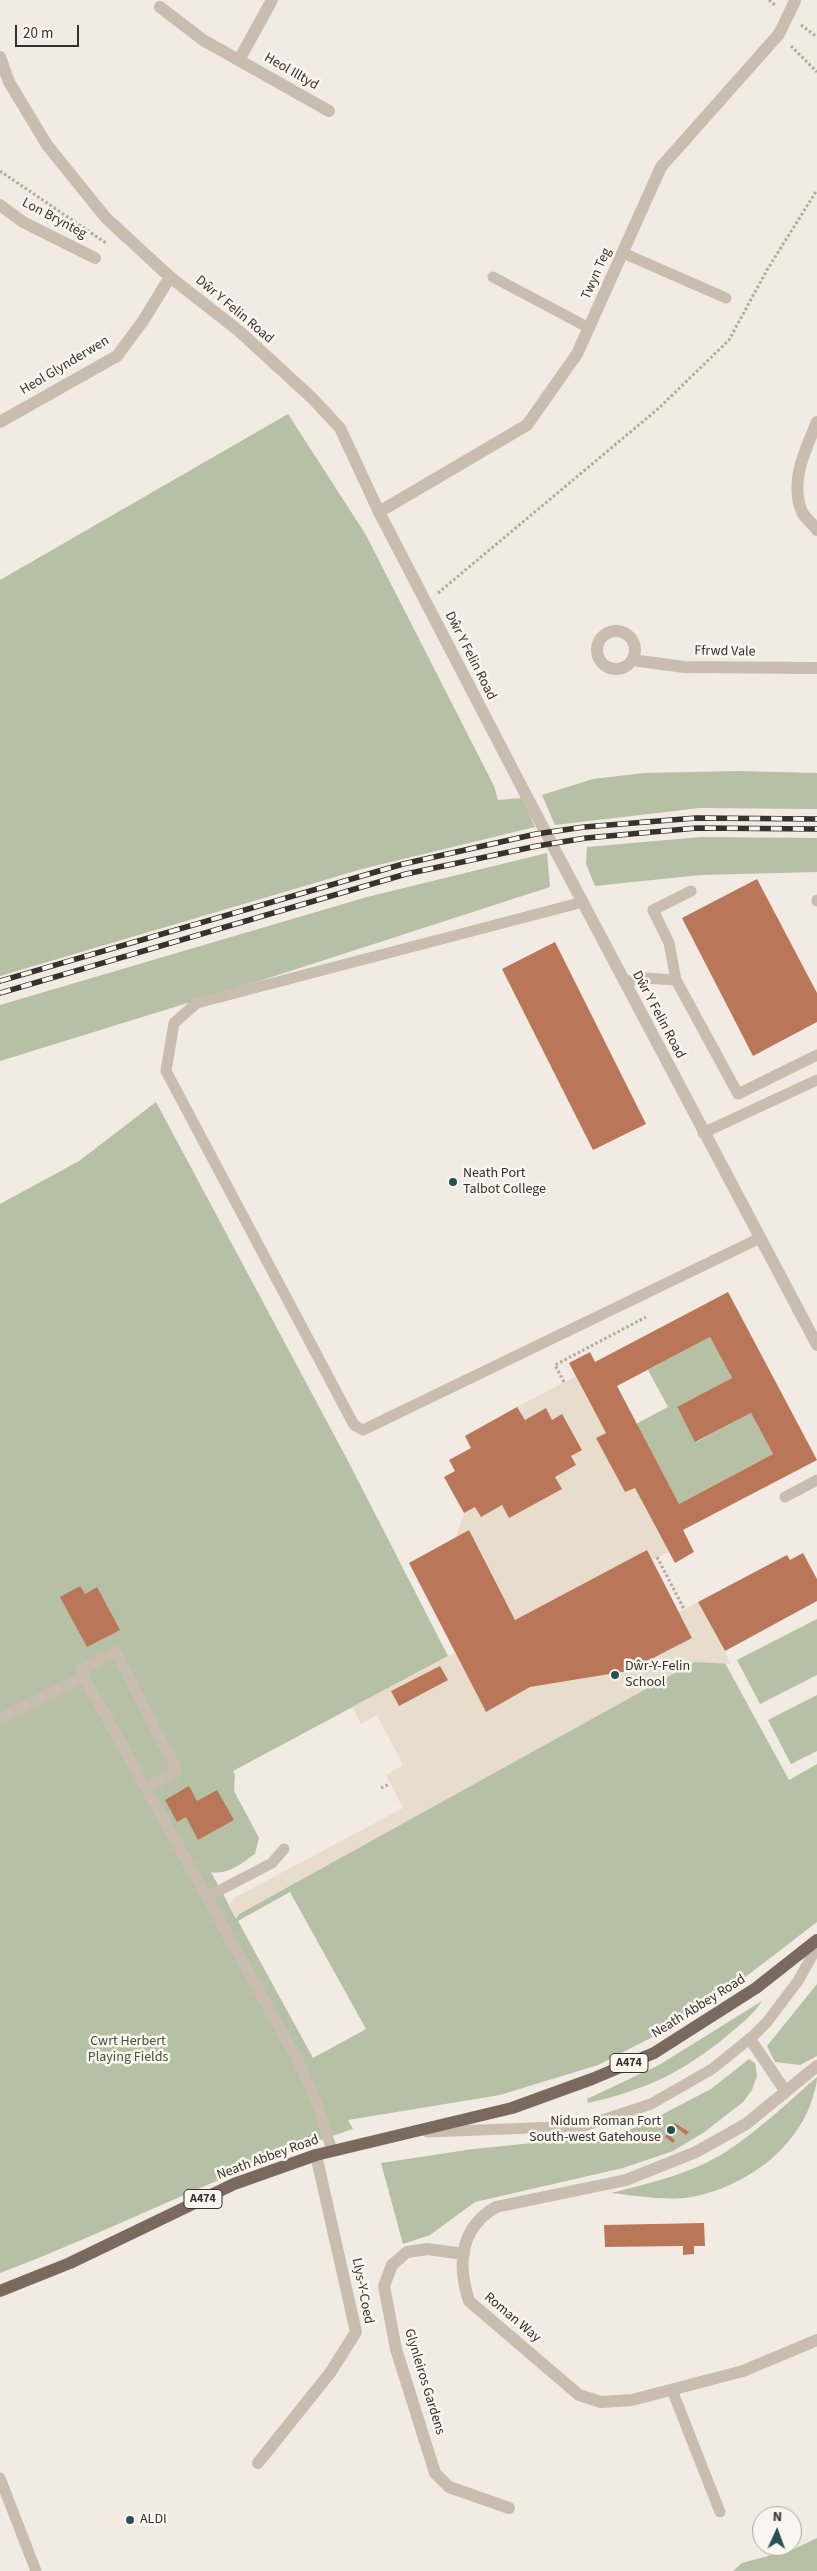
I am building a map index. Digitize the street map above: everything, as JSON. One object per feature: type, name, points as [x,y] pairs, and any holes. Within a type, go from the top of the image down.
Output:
[{"type":"main road","name":"Neath Abbey Road","points":[[0,2291],[70,2263],[234,2184],[316,2155],[512,2108],[592,2079],[654,2053],[756,1988],[817,1940]]},
{"type":"street","points":[[239,60],[272,0]]},
{"type":"street","name":"Twyn Teg","points":[[379,512],[527,425],[577,354],[661,167],[779,34],[795,0]]},
{"type":"street","name":"Heol Illtyd","points":[[160,7],[203,40],[329,111]]},
{"type":"street","name":"Dŵr Y Felin Road","points":[[0,57],[9,82],[47,145],[106,218],[170,277],[239,331],[312,398],[340,428],[379,512],[426,603],[703,1133],[817,1345]]},
{"type":"street","name":"Lon Brynteg","points":[[0,205],[23,222],[95,258]]},
{"type":"street","name":"Heol Glynderwen","points":[[0,422],[117,356],[143,321],[170,277]]},
{"type":"street","points":[[817,422],[800,462],[798,488],[802,512],[817,530]]},
{"type":"street","name":"Ffrwd Vale","points":[[632,660],[684,667],[817,668]]},
{"type":"street","points":[[750,2039],[786,2092]]},
{"type":"street","name":"Roman Way","points":[[817,2066],[746,2124],[696,2152],[626,2180],[496,2207],[480,2216],[468,2234],[464,2254],[463,2282],[470,2301],[579,2394],[601,2402],[624,2401],[742,2371],[817,2340]]},
{"type":"street","name":"Llys-Y-Coed","points":[[258,2463],[330,2373],[356,2332],[316,2155]]},
{"type":"street","name":"Glynleiros Gardens","points":[[464,2254],[427,2249],[407,2252],[392,2265],[384,2286],[396,2349],[435,2474],[449,2487],[510,2508]]},
{"type":"lane","points":[[623,253],[726,298]]},
{"type":"lane","points":[[493,277],[589,328]]},
{"type":"lane","points":[[691,892],[653,910],[669,943],[676,980],[738,1094],[817,1055]]},
{"type":"lane","points":[[583,902],[197,1003],[174,1023],[166,1071],[354,1425],[363,1430],[760,1238]]},
{"type":"lane","points":[[624,982],[644,978],[676,980]]},
{"type":"lane","points":[[703,1133],[817,1080]]},
{"type":"lane","points":[[785,1497],[817,1480]]},
{"type":"lane","points":[[145,1787],[177,1771],[116,1652],[80,1670],[145,1787],[296,2057],[318,2105],[332,2151]]},
{"type":"lane","points":[[0,1719],[84,1677]]},
{"type":"lane","points":[[207,1897],[272,1863],[284,1849]]},
{"type":"lane","name":"Neath Abbey Road","points":[[415,2132],[584,2126],[651,2104],[712,2069],[750,2039],[767,2022],[798,1981],[817,1947]]},
{"type":"lane","points":[[672,2390],[720,2512]]},
{"type":"lane","points":[[0,2478],[36,2571]]},
{"type":"path","points":[[779,34],[817,72]]},
{"type":"path","points":[[0,171],[108,244]]},
{"type":"path","points":[[426,603],[659,408],[729,340],[767,270],[817,190]]},
{"type":"path","points":[[564,1382],[555,1365],[646,1317]]},
{"type":"path","points":[[658,1557],[684,1609]]},
{"type":"path","points":[[381,1788],[390,1784]]},
{"type":"green space","points":[[288,414],[366,535],[494,786],[498,800],[522,798],[535,827],[362,869],[0,976],[0,580]]},
{"type":"green space","points":[[738,771],[817,773],[817,809],[700,808],[555,825],[542,795],[593,779],[644,773]]},
{"type":"green space","points":[[701,837],[817,838],[817,872],[700,875],[595,886],[586,864],[587,847]]},
{"type":"green space","points":[[547,853],[550,887],[275,976],[0,1061],[0,1005],[367,897]]},
{"type":"green space","name":"Cwrt Herbert Playing Fields","points":[[156,1102],[348,1461],[448,1656],[233,1771],[235,1775],[234,1791],[259,1838],[255,1854],[229,1870],[211,1872],[236,1918],[239,1914],[695,1661],[725,1663],[789,1780],[817,1764],[817,1922],[748,1975],[670,2028],[598,2065],[500,2095],[348,2120],[353,2129],[264,2162],[0,2273],[0,1204],[79,1161]],"holes":[[[290,1892],[366,2029],[313,2058],[238,1921]]]},
{"type":"green space","points":[[710,1337],[732,1378],[677,1408],[696,1442],[751,1413],[773,1454],[679,1504],[636,1424],[668,1407],[648,1370]]},
{"type":"green space","points":[[817,1619],[817,1675],[760,1704],[737,1660]]},
{"type":"green space","points":[[817,1695],[817,1751],[791,1764],[768,1720]]},
{"type":"green space","points":[[817,1984],[817,2056],[800,2065],[775,2062],[767,2046]]},
{"type":"green space","points":[[762,2001],[751,2015],[728,2035],[679,2070],[645,2086],[588,2103],[587,2099],[659,2065]]},
{"type":"green space","points":[[749,2059],[755,2063],[757,2076],[752,2090],[743,2102],[703,2133],[673,2151],[623,2168],[475,2202],[430,2235],[403,2244],[381,2163],[473,2149],[612,2135],[640,2126],[711,2089]]},
{"type":"green space","points":[[817,2077],[812,2100],[804,2118],[793,2135],[765,2164],[748,2175],[730,2185],[692,2197],[641,2197],[611,2193],[669,2177],[697,2167],[724,2153],[772,2117]]},
{"type":"green space","points":[[817,2538],[817,2571],[733,2571],[742,2563],[768,2556],[802,2556],[802,2545]]},
{"type":"shaded area","points":[[576,1376],[606,1433],[597,1438],[625,1492],[635,1488],[669,1552],[652,1560],[647,1550],[515,1620],[469,1530],[456,1537],[464,1513],[475,1507],[502,1505],[509,1517],[561,1489],[555,1477],[576,1465],[571,1456],[582,1449],[562,1414],[552,1420],[546,1409],[525,1420],[517,1407]]},
{"type":"shaded area","points":[[698,1602],[731,1664],[695,1662],[239,1914],[236,1919],[229,1906],[234,1898],[403,1808],[386,1775],[403,1765],[377,1715],[361,1724],[352,1707],[455,1653],[486,1712],[530,1687],[628,1671],[692,1638],[679,1612]]},
{"type":"building","points":[[757,879],[817,993],[817,1022],[753,1056],[682,918]]},
{"type":"building","points":[[555,942],[646,1124],[593,1150],[502,969]]},
{"type":"building","points":[[728,1292],[817,1460],[683,1530],[694,1552],[675,1563],[635,1488],[625,1492],[596,1438],[606,1433],[569,1363],[590,1352],[595,1362]],"holes":[[[710,1337],[732,1378],[677,1407],[695,1442],[751,1413],[773,1454],[679,1504],[617,1386]]]},
{"type":"building","points":[[517,1407],[525,1420],[546,1408],[552,1420],[562,1414],[582,1450],[571,1456],[576,1465],[555,1477],[562,1489],[509,1518],[502,1505],[481,1517],[475,1507],[464,1513],[444,1477],[455,1471],[449,1460],[471,1448],[465,1436]]},
{"type":"building","points":[[469,1530],[515,1620],[647,1550],[692,1638],[628,1671],[530,1687],[486,1712],[409,1563]]},
{"type":"building","points":[[803,1553],[817,1579],[817,1601],[725,1651],[698,1602],[787,1555],[790,1560]]},
{"type":"building","points":[[80,1586],[85,1594],[97,1587],[120,1630],[87,1647],[60,1597]]},
{"type":"building","points":[[440,1666],[448,1680],[399,1706],[391,1691]]},
{"type":"building","points":[[189,1786],[197,1801],[217,1790],[234,1820],[198,1840],[186,1817],[177,1822],[165,1800]]},
{"type":"building","points":[[675,2123],[689,2132],[686,2135],[676,2127],[670,2136],[675,2140],[673,2143],[665,2137]]},
{"type":"building","points":[[704,2223],[705,2246],[694,2246],[694,2254],[683,2255],[683,2246],[605,2247],[604,2225]]},
{"type":"railway","points":[[0,981],[403,864],[536,834],[584,827],[696,818],[817,819]]},
{"type":"railway","points":[[0,993],[406,874],[537,846],[586,838],[697,828],[817,829]]},
{"type":"place","name":"Neath Port Talbot College","points":[[453,1182]]},
{"type":"place","name":"Dŵr-Y-Felin School","points":[[615,1675]]},
{"type":"place","name":"Nidum Roman Fort South-west Gatehouse","points":[[671,2130]]},
{"type":"place","name":"ALDI","points":[[130,2520]]}]
